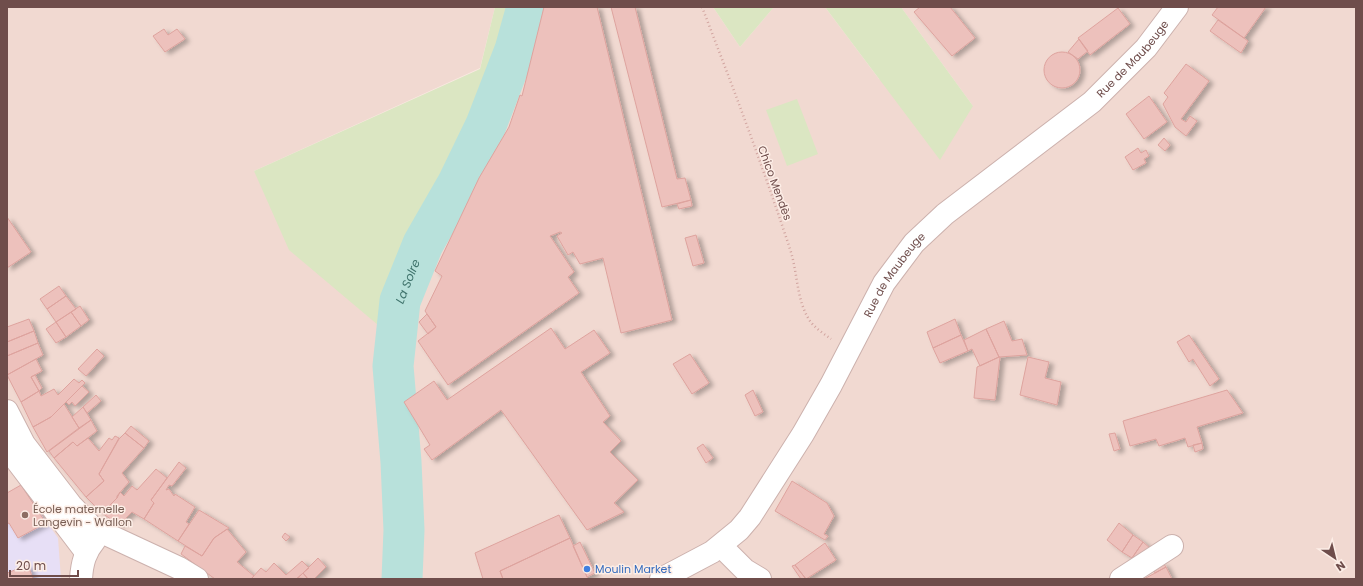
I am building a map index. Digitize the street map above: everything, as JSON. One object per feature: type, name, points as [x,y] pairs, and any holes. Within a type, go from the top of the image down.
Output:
[{"type":"street","name":"Rue de Maubeuge","points":[[660,579],[692,564],[721,546],[739,530],[760,502],[803,434],[884,283],[899,261],[922,235],[945,214],[1092,102],[1146,48],[1178,7]]},
{"type":"street","points":[[7,411],[24,444],[82,518],[101,533],[143,550],[180,568],[197,579]]},
{"type":"street","points":[[7,448],[86,552]]},
{"type":"street","points":[[80,579],[86,552],[101,533]]},
{"type":"street","points":[[721,546],[745,570],[760,579]]},
{"type":"street","points":[[1121,579],[1172,546]]},
{"type":"path","name":"Chico Mendès","points":[[702,7],[791,251],[796,284],[804,308],[811,322],[846,352]]},
{"type":"shaded area","points":[[7,7],[495,7],[480,68],[254,171],[409,352],[412,304],[455,210],[511,102],[539,7],[713,7],[740,47],[774,7],[825,7],[879,79],[973,106],[901,7],[1356,7],[1356,579],[7,579]]},
{"type":"shaded area","name":"École maternelle Langevin - Wallon","points":[[21,485],[58,538],[61,579],[7,579],[7,493]]},
{"type":"green space","points":[[495,7],[539,7],[511,102],[455,210],[412,304],[410,352],[289,250],[254,171],[480,69]]},
{"type":"green space","points":[[713,7],[774,7],[740,47]]},
{"type":"green space","points":[[825,7],[901,7],[973,106],[940,160]]},
{"type":"green space","points":[[797,99],[818,154],[787,166],[766,110]]},
{"type":"building","points":[[544,7],[597,7],[672,320],[621,333],[603,258],[580,264],[573,252],[568,255],[557,236],[562,233],[560,232],[550,236],[574,272],[568,277],[579,293],[448,385],[418,341],[436,327],[425,311],[442,276],[435,271],[479,178],[509,127],[520,95],[522,96]]},
{"type":"building","points":[[611,7],[635,7],[677,179],[685,178],[691,200],[662,207]]},
{"type":"building","points":[[920,7],[950,7],[975,38],[952,56],[914,12]]},
{"type":"building","points":[[1218,7],[1266,7],[1244,38],[1212,15]]},
{"type":"building","points":[[1118,8],[1130,24],[1090,55],[1078,38]]},
{"type":"building","points":[[1218,20],[1248,41],[1241,53],[1210,31]]},
{"type":"building","points":[[164,29],[168,35],[177,29],[185,39],[165,52],[153,36]]},
{"type":"building","points":[[1079,39],[1088,51],[1078,59],[1068,52]]},
{"type":"building","points":[[1066,52],[1075,57],[1079,63],[1079,77],[1075,83],[1066,88],[1058,88],[1049,83],[1045,77],[1044,66],[1049,57],[1055,53]]},
{"type":"building","points":[[1186,64],[1209,81],[1181,119],[1186,122],[1190,116],[1197,121],[1186,136],[1175,127],[1163,104],[1168,97],[1164,93]]},
{"type":"building","points":[[1149,96],[1167,122],[1144,139],[1126,114]]},
{"type":"building","points":[[1164,138],[1170,145],[1165,151],[1158,145]]},
{"type":"building","points":[[1138,148],[1141,153],[1146,150],[1149,156],[1144,159],[1146,163],[1133,170],[1125,157]]},
{"type":"building","points":[[691,200],[692,206],[679,209],[677,204]]},
{"type":"building","points":[[7,217],[31,252],[7,268]]},
{"type":"building","points":[[696,235],[704,263],[693,266],[685,238]]},
{"type":"building","points":[[59,286],[66,296],[47,309],[40,299]]},
{"type":"building","points":[[66,296],[76,309],[56,322],[47,309]]},
{"type":"building","points":[[80,306],[89,320],[81,326],[71,312]]},
{"type":"building","points":[[71,312],[81,326],[66,337],[56,322]]},
{"type":"building","points":[[427,314],[436,327],[428,334],[419,322]]},
{"type":"building","points":[[29,319],[34,331],[7,342],[7,327]]},
{"type":"building","points":[[955,319],[961,335],[933,348],[927,332]]},
{"type":"building","points":[[1004,321],[1012,341],[1022,339],[1027,355],[999,357],[986,329]]},
{"type":"building","points":[[56,322],[66,337],[56,343],[46,329]]},
{"type":"building","points":[[551,328],[565,349],[594,330],[610,353],[581,372],[610,416],[603,422],[621,441],[610,452],[638,480],[614,503],[624,512],[587,530],[501,410],[432,460],[424,449],[430,445],[404,402],[434,381],[447,400]]},
{"type":"building","points":[[986,329],[999,357],[980,366],[972,349],[968,351],[964,340]]},
{"type":"building","points":[[34,331],[38,343],[7,356],[7,342]]},
{"type":"building","points":[[961,335],[968,351],[940,363],[933,348]]},
{"type":"building","points":[[1189,335],[1219,379],[1210,386],[1193,359],[1189,362],[1177,342]]},
{"type":"building","points":[[38,343],[43,355],[7,375],[7,356]]},
{"type":"building","points":[[97,349],[104,356],[86,376],[78,369]]},
{"type":"building","points":[[690,354],[709,383],[692,394],[673,364]]},
{"type":"building","points":[[999,357],[995,400],[974,398],[977,367]]},
{"type":"building","points":[[1028,357],[1049,362],[1045,378],[1061,382],[1057,405],[1020,395]]},
{"type":"building","points":[[36,359],[42,371],[31,377],[39,391],[21,402],[7,375]]},
{"type":"building","points":[[35,375],[42,388],[39,391],[31,377]]},
{"type":"building","points":[[74,379],[79,383],[82,380],[85,383],[51,417],[33,427],[21,402],[39,391],[41,396],[54,389],[58,395]]},
{"type":"building","points":[[82,386],[89,392],[75,406],[72,402],[69,405],[66,402]]},
{"type":"building","points":[[753,390],[763,412],[755,416],[745,395]]},
{"type":"building","points":[[1227,390],[1243,413],[1197,427],[1202,443],[1188,447],[1185,438],[1159,446],[1156,439],[1130,446],[1123,421]]},
{"type":"building","points":[[96,395],[101,401],[87,413],[83,407]]},
{"type":"building","points":[[64,404],[79,428],[47,452],[33,427],[51,417]]},
{"type":"building","points":[[83,407],[91,420],[79,428],[72,417]]},
{"type":"building","points":[[91,420],[97,431],[77,446],[73,442],[54,458],[49,451]]},
{"type":"building","points":[[131,426],[149,441],[144,448],[125,433]]},
{"type":"building","points":[[125,433],[144,448],[122,473],[129,482],[117,498],[102,513],[86,497],[104,481],[99,474],[119,439]]},
{"type":"building","points":[[1115,433],[1120,449],[1114,451],[1109,434]]},
{"type":"building","points":[[115,436],[119,438],[99,474],[104,481],[86,497],[54,458],[73,442],[77,446],[88,438],[99,451],[109,438],[112,440]]},
{"type":"building","points":[[1202,443],[1203,449],[1195,452],[1193,445]]},
{"type":"building","points":[[703,444],[713,458],[706,463],[697,448]]},
{"type":"building","points":[[179,462],[186,468],[172,486],[169,485],[166,490],[169,489],[174,496],[175,494],[195,507],[186,522],[189,524],[178,541],[144,519],[154,503],[151,500]]},
{"type":"building","points":[[156,469],[167,478],[151,500],[154,503],[144,519],[132,512],[119,525],[102,513],[117,498],[120,492],[124,496],[132,486],[137,490]]},
{"type":"building","points":[[792,481],[827,503],[834,516],[824,534],[828,536],[825,540],[775,511]]},
{"type":"building","points":[[21,485],[46,523],[18,538],[9,523],[7,524],[7,493]]},
{"type":"building","points":[[199,510],[229,528],[214,538],[202,556],[178,541]]},
{"type":"building","points":[[559,515],[570,538],[500,571],[503,579],[483,579],[475,553]]},
{"type":"building","points":[[1119,523],[1133,535],[1122,552],[1107,540]]},
{"type":"building","points":[[227,529],[246,552],[237,562],[254,576],[251,579],[215,579],[181,554],[185,546],[202,556],[214,538]]},
{"type":"building","points":[[285,533],[290,537],[286,541],[282,537]]},
{"type":"building","points":[[1133,535],[1143,542],[1132,558],[1122,552]]},
{"type":"building","points":[[570,538],[588,579],[503,579],[500,571]]},
{"type":"building","points":[[580,542],[595,573],[587,577],[573,546]]},
{"type":"building","points":[[1143,542],[1151,549],[1140,564],[1132,558]]},
{"type":"building","points":[[825,543],[836,560],[806,579],[795,565]]},
{"type":"building","points":[[318,558],[326,567],[314,579],[308,579],[303,573]]},
{"type":"building","points":[[302,561],[309,568],[296,579],[251,579],[261,568],[266,572],[274,563],[286,575]]},
{"type":"building","points":[[1163,563],[1166,567],[1155,573],[1153,569]]},
{"type":"building","points":[[28,565],[33,579],[7,579],[7,573]]},
{"type":"building","points":[[795,565],[806,579],[801,579],[792,566]]},
{"type":"building","points":[[1166,567],[1172,579],[1144,579]]},
{"type":"building","points":[[303,573],[308,579],[298,578]]},
{"type":"waterway","name":"La Solre","points":[[402,579],[404,530],[401,462],[393,366],[400,301],[423,244],[458,183],[486,125],[515,50],[527,7]]},
{"type":"place","name":"École maternelle Langevin - Wallon","points":[[25,515]]},
{"type":"place","name":"Moulin Market","points":[[587,569]]}]
